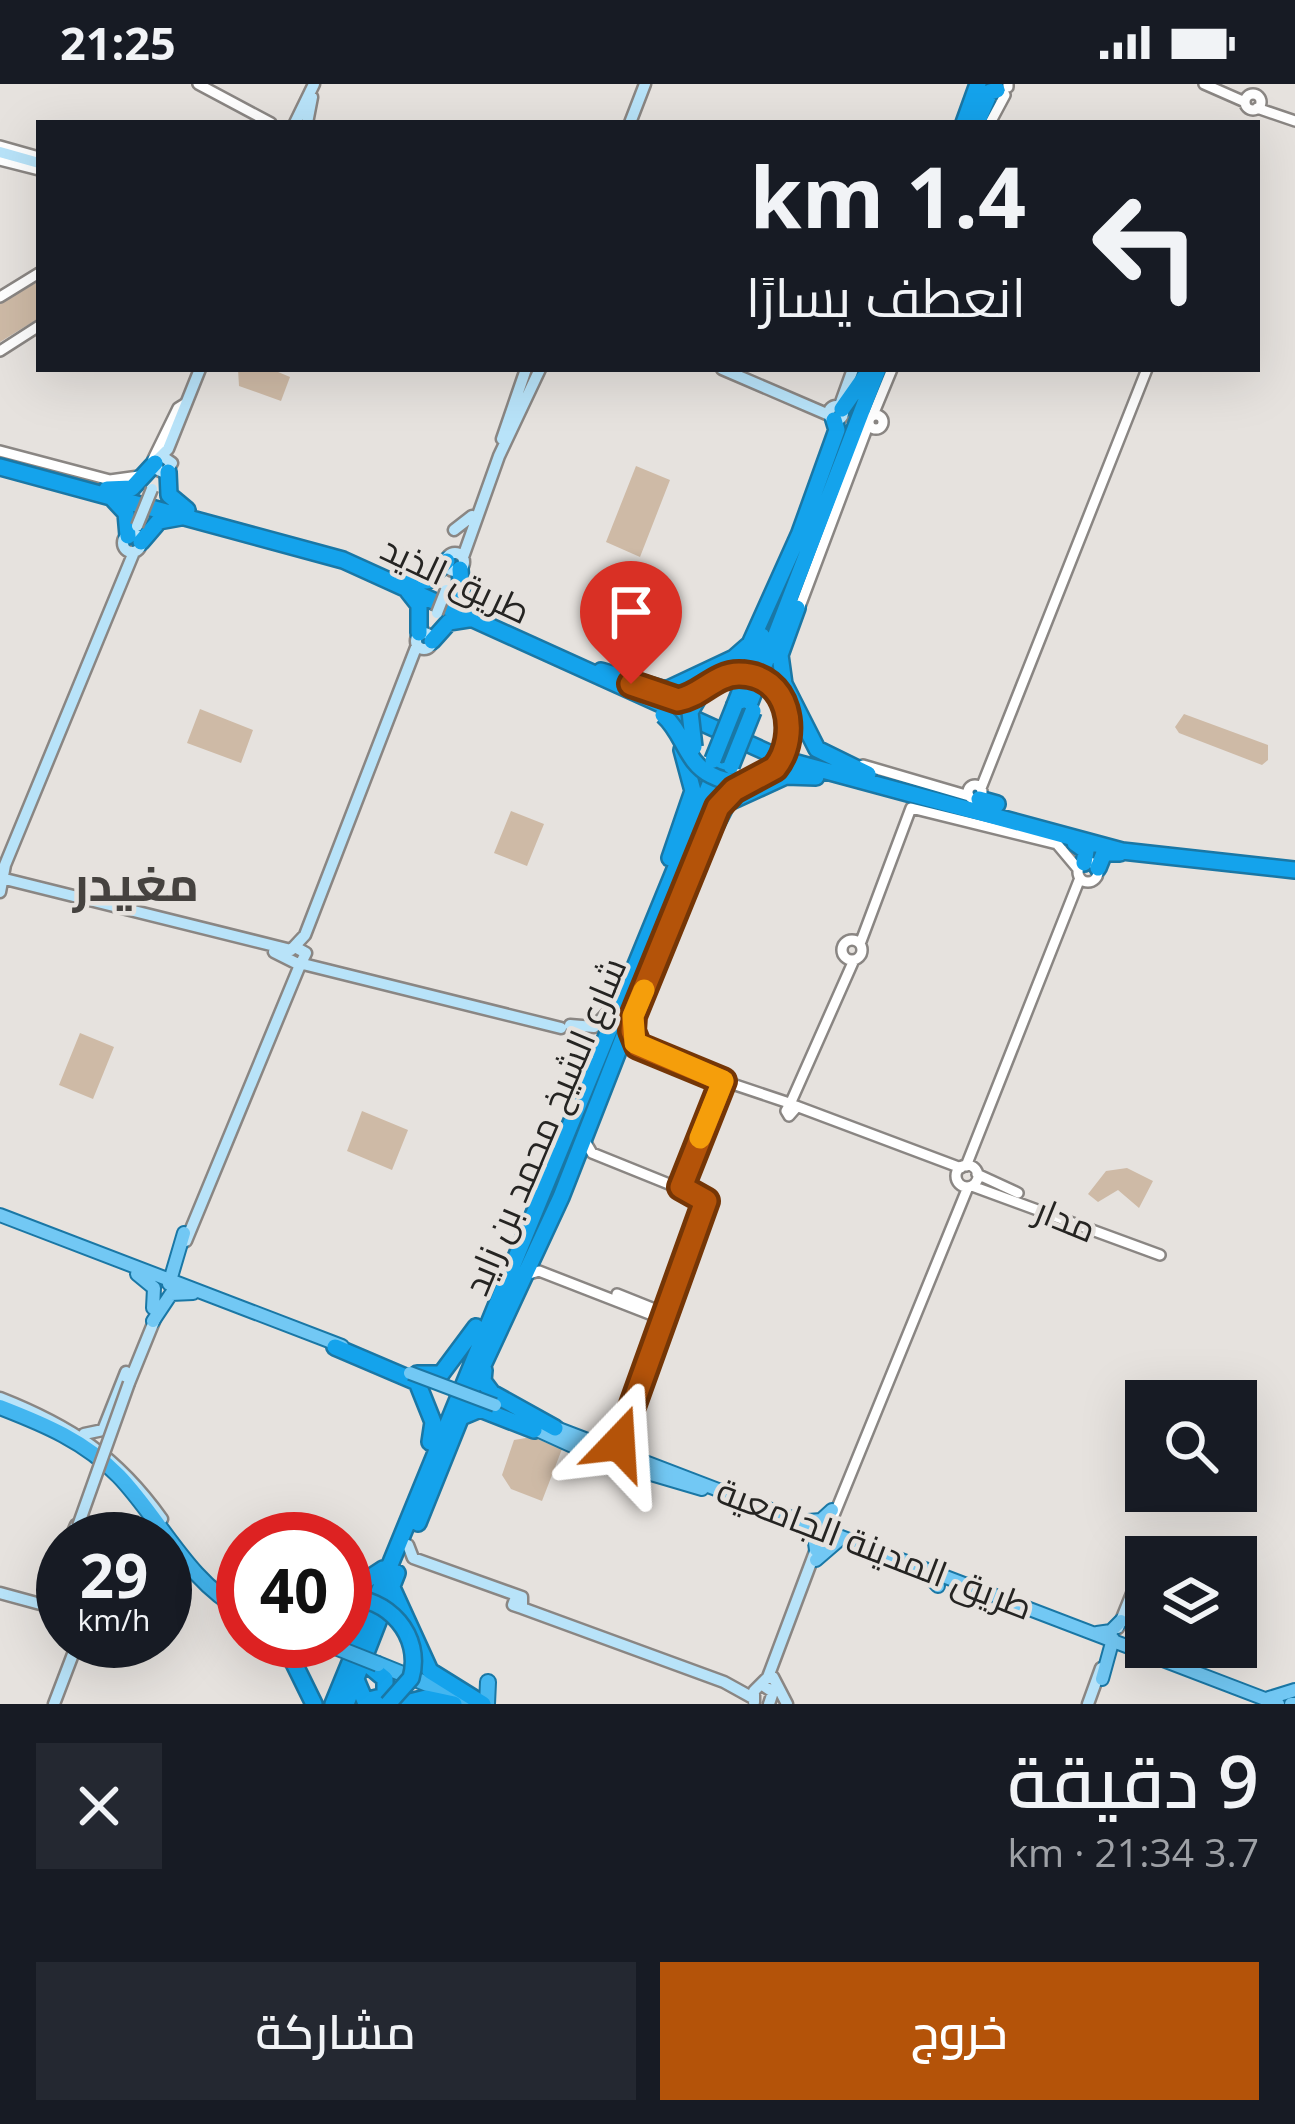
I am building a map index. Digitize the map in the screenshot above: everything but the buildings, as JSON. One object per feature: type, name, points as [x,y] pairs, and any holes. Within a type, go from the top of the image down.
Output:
[{"type":"highway","points":[[973,120],[995,88]]},
{"type":"highway","points":[[744,708],[781,637],[836,491],[873,372]]},
{"type":"highway","name":"شارع الشيخ محمد بن زايد","points":[[330,1704],[420,1505],[624,1013],[873,372]]},
{"type":"highway","points":[[836,491],[853,415]]},
{"type":"highway","points":[[744,708],[769,617],[799,535],[825,466],[853,415]]},
{"type":"highway","name":"طريق الذيد","points":[[0,465],[319,547],[752,748],[933,798],[973,793],[1021,819],[1151,852],[1295,868]]},
{"type":"highway","points":[[95,490],[127,490],[163,465],[168,490],[178,506],[232,525]]},
{"type":"highway","points":[[95,490],[121,505],[134,538],[172,516],[232,525],[278,525],[319,547]]},
{"type":"highway","name":"طريق الذيد","points":[[232,525],[391,578]]},
{"type":"highway","points":[[571,665],[672,689],[740,654],[757,631],[799,535]]},
{"type":"highway","points":[[391,578],[422,582],[455,554]]},
{"type":"highway","points":[[455,554],[462,601],[490,626],[664,715],[698,766],[714,777],[740,781],[767,770],[782,749],[785,705],[763,676],[737,670],[702,687],[691,706],[689,731],[696,751],[702,775],[604,1044]]},
{"type":"highway","points":[[811,559],[782,650],[781,673],[813,745],[865,780]]},
{"type":"highway","points":[[391,578],[417,601],[424,639],[454,620],[490,626]]},
{"type":"highway","points":[[769,617],[752,647],[692,693],[685,737],[694,758],[711,771],[733,777],[779,766],[865,780],[933,798]]},
{"type":"highway","points":[[781,637],[772,674],[800,739],[813,756],[865,780]]},
{"type":"highway","points":[[571,665],[662,718],[691,768],[692,797],[658,896]]},
{"type":"highway","name":"طريق الذيد","points":[[571,665],[765,748],[993,816],[1135,853],[1295,868]]},
{"type":"highway","points":[[528,1220],[591,1060],[624,1013],[720,803],[738,787],[763,778],[782,760],[790,736],[788,714],[774,689],[749,675],[723,677],[689,698],[667,699],[610,674]]},
{"type":"highway","points":[[701,841],[722,763]]},
{"type":"highway","points":[[692,812],[722,763]]},
{"type":"highway","name":"شارع الشيخ محمد بن زايد","points":[[372,1563],[458,1388],[562,1153],[722,763]]},
{"type":"highway","points":[[677,902],[718,814],[735,797],[793,775],[865,780]]},
{"type":"highway","points":[[993,816],[1081,844],[1087,853],[1084,869]]},
{"type":"highway","points":[[1084,869],[1106,853],[1135,853]]},
{"type":"highway","points":[[372,1580],[408,1545],[459,1419],[570,1174],[608,1078],[624,1013],[625,978]]},
{"type":"highway","points":[[608,1078],[620,1057],[634,1047],[624,1013]]},
{"type":"highway","points":[[372,1573],[416,1487],[453,1385],[562,1153]]},
{"type":"highway","points":[[410,1374],[434,1377],[452,1364],[509,1260]]},
{"type":"highway","points":[[477,1378],[502,1308]]},
{"type":"highway","points":[[335,1347],[418,1384],[434,1427],[416,1487]]},
{"type":"highway","points":[[492,1347],[483,1375],[486,1388],[555,1428]]},
{"type":"highway","points":[[6,1406],[55,1428]]},
{"type":"highway","points":[[6,1406],[55,1428],[111,1462],[149,1512]]},
{"type":"highway","points":[[6,1406],[62,1432],[100,1458],[146,1512]]},
{"type":"highway","points":[[459,1419],[480,1409],[534,1430]]},
{"type":"highway","points":[[420,1505],[437,1474]]},
{"type":"highway","points":[[192,1561],[216,1584]]},
{"type":"highway","points":[[372,1590],[394,1600],[428,1668],[448,1687],[482,1704]]},
{"type":"highway","points":[[372,1595],[411,1643],[411,1678],[388,1704]]},
{"type":"highway","points":[[301,1668],[330,1704]]},
{"type":"highway","points":[[303,1668],[330,1704]]},
{"type":"highway","name":"شارع الشيخ محمد بن زايد","points":[[330,1704],[331,1668]]},
{"type":"highway","points":[[371,1668],[482,1704]]},
{"type":"highway","points":[[330,1704],[371,1668]]},
{"type":"highway","points":[[371,1668],[465,1704]]},
{"type":"highway","points":[[482,1704],[488,1682]]},
{"type":"highway","points":[[402,1704],[426,1698],[446,1704]]},
{"type":"highway","points":[[415,1704],[446,1704]]},
{"type":"main road","points":[[298,120],[316,84]]},
{"type":"main road","points":[[633,120],[647,84]]},
{"type":"main road","points":[[307,120],[310,99]]},
{"type":"main road","points":[[1,153],[36,164]]},
{"type":"main road","points":[[2,876],[200,372]]},
{"type":"main road","points":[[455,554],[475,518],[525,372]]},
{"type":"main road","points":[[138,1270],[164,1268],[176,1256],[455,554],[539,372]]},
{"type":"main road","points":[[730,372],[853,415]]},
{"type":"main road","points":[[738,372],[798,398]]},
{"type":"main road","points":[[163,465],[179,423]]},
{"type":"main road","points":[[381,746],[407,670],[424,639]]},
{"type":"main road","points":[[2,876],[21,889],[589,1033],[624,1013]]},
{"type":"main road","points":[[2,876],[21,889]]},
{"type":"main road","points":[[270,950],[295,941],[310,925]]},
{"type":"main road","points":[[310,925],[310,946],[324,963]]},
{"type":"main road","points":[[270,950],[286,964],[287,982]]},
{"type":"main road","points":[[287,982],[303,969],[324,963]]},
{"type":"main road","points":[[589,1033],[591,1060]]},
{"type":"main road","points":[[164,1288],[264,1041]]},
{"type":"main road","points":[[212,1174],[214,1160]]},
{"type":"main road","name":"طريق المدينة الجامعية","points":[[0,1217],[138,1270],[164,1288],[200,1292],[597,1446]]},
{"type":"main road","points":[[82,1512],[184,1233]]},
{"type":"main road","points":[[176,1256],[180,1276],[200,1292]]},
{"type":"main road","points":[[138,1270],[153,1286],[171,1294],[200,1292]]},
{"type":"main road","name":"طريق المدينة الجامعية","points":[[200,1292],[410,1374]]},
{"type":"main road","points":[[6,1406],[92,1436],[104,1430],[142,1344]]},
{"type":"main road","points":[[115,1461],[110,1443],[142,1344]]},
{"type":"main road","points":[[626,1462],[616,1451],[638,1380]]},
{"type":"main road","points":[[494,1407],[601,1459],[626,1462]]},
{"type":"main road","name":"طريق المدينة الجامعية","points":[[494,1407],[555,1428],[626,1462],[829,1534],[1110,1645]]},
{"type":"main road","points":[[76,1431],[115,1461],[151,1512]]},
{"type":"main road","points":[[566,1444],[597,1446]]},
{"type":"main road","name":"طريق المدينة الجامعية","points":[[626,1462],[766,1516],[801,1524]]},
{"type":"main road","points":[[762,1695],[816,1555],[835,1526],[834,1511],[801,1524]]},
{"type":"main road","points":[[801,1524],[814,1537],[816,1555]]},
{"type":"main road","name":"طريق المدينة الجامعية","points":[[829,1534],[1110,1645]]},
{"type":"main road","points":[[408,1545],[412,1557],[427,1566]]},
{"type":"main road","points":[[372,1583],[408,1561],[427,1566],[786,1704]]},
{"type":"main road","points":[[926,1573],[938,1586]]},
{"type":"main road","points":[[958,1594],[976,1592]]},
{"type":"main road","points":[[0,1593],[36,1607]]},
{"type":"main road","points":[[1090,1704],[1125,1617]]},
{"type":"main road","points":[[1125,1617],[1125,1638]]},
{"type":"main road","points":[[1036,1624],[1052,1622]]},
{"type":"main road","points":[[1090,1704],[1102,1679],[1111,1631],[1123,1622]]},
{"type":"main road","points":[[1110,1645],[1125,1649]]},
{"type":"main road","points":[[1110,1645],[1125,1653]]},
{"type":"main road","points":[[54,1704],[68,1668]]},
{"type":"main road","points":[[1178,1668],[1278,1704]]},
{"type":"main road","points":[[1263,1702],[1295,1690]]},
{"type":"street","points":[[198,84],[265,120]]},
{"type":"street","points":[[1204,84],[1295,118]]},
{"type":"street","points":[[1214,84],[1252,103]]},
{"type":"street","points":[[973,120],[995,88]]},
{"type":"street","points":[[1245,120],[1252,103]]},
{"type":"street","points":[[0,297],[36,276]]},
{"type":"street","points":[[0,350],[36,328]]},
{"type":"street","points":[[873,372],[853,415],[784,650],[784,665],[825,752],[973,793],[1144,372]]},
{"type":"street","points":[[0,451],[124,481],[143,472],[179,423]]},
{"type":"street","points":[[792,1105],[911,808],[1057,844],[1084,869],[829,1534]]},
{"type":"street","points":[[848,957],[842,946],[855,942]]},
{"type":"street","name":"مدار","points":[[634,1047],[792,1105],[1161,1254]]},
{"type":"street","points":[[681,1187],[723,1081]]},
{"type":"street","points":[[585,1136],[592,1153]]},
{"type":"street","points":[[570,1174],[580,1155],[592,1153],[706,1201],[622,1428]]},
{"type":"street","points":[[515,1295],[536,1268],[539,1246]]},
{"type":"street","points":[[536,1268],[664,1316]]},
{"type":"street","points":[[597,1446],[616,1438],[664,1316]]},
{"type":"street","points":[[632,1405],[638,1380]]},
{"type":"shaded area","points":[[36,283],[36,320],[0,342],[0,304]]},
{"type":"shaded area","points":[[238,372],[278,372],[290,377],[281,401],[239,386]]},
{"type":"shaded area","points":[[636,466],[670,480],[640,557],[606,542]]},
{"type":"shaded area","points":[[200,709],[253,730],[241,763],[187,743]]},
{"type":"shaded area","points":[[1184,714],[1268,745],[1268,760],[1262,765],[1179,733],[1175,727]]},
{"type":"shaded area","points":[[511,811],[544,824],[527,866],[494,853]]},
{"type":"shaded area","points":[[80,1033],[114,1047],[93,1099],[59,1085]]},
{"type":"shaded area","points":[[362,1111],[408,1130],[392,1170],[347,1151]]},
{"type":"shaded area","points":[[1127,1168],[1153,1181],[1139,1208],[1118,1190],[1098,1202],[1088,1194],[1106,1171]]},
{"type":"shaded area","points":[[532,1437],[562,1449],[542,1501],[511,1489],[502,1475],[514,1440]]},
{"type":"slow traffic","points":[[644,990],[633,1016],[635,1043],[723,1081],[700,1138]]},
{"type":"district","name":"مغيدر","points":[[136,882]]},
{"type":"route","points":[[619,1443],[706,1201],[681,1187],[723,1081],[638,1046],[633,1016],[718,807],[734,790],[775,768],[787,748],[790,731],[780,697],[749,675],[723,677],[694,696],[678,700],[631,684]]}]
